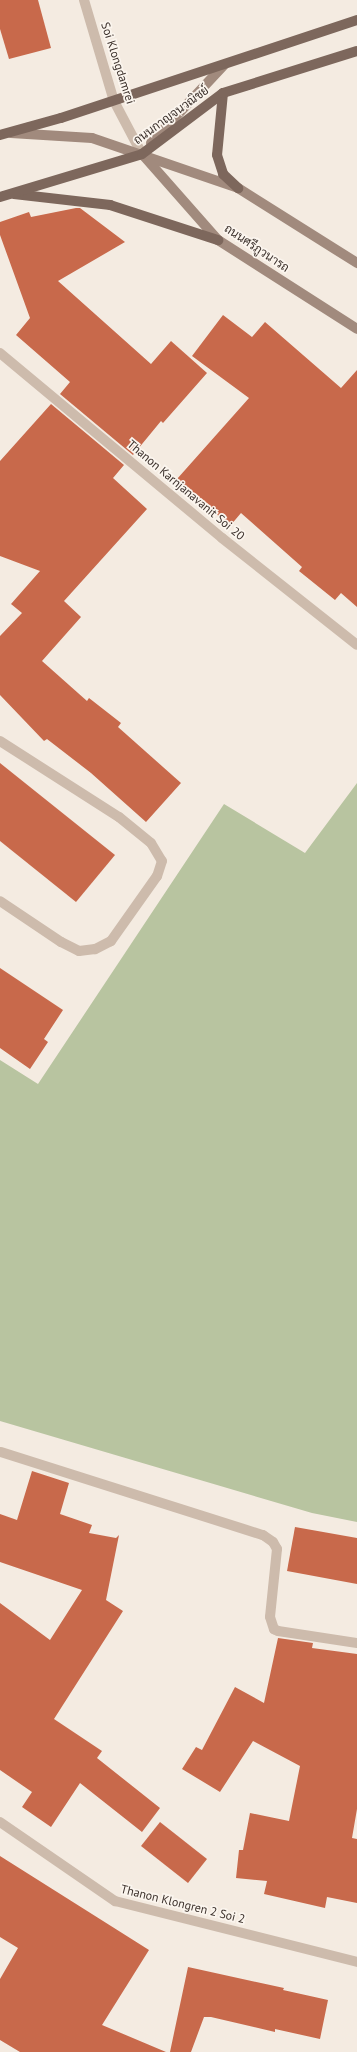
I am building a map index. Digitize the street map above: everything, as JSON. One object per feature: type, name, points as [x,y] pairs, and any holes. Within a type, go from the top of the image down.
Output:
[{"type":"main road","name":"ถนนกาญจนวณิชย์","points":[[4,134],[114,101],[357,20]]},
{"type":"main road","name":"ถนนกาญจนวณิชย์","points":[[0,197],[142,154],[223,93],[357,51]]},
{"type":"main road","points":[[142,154],[224,65]]},
{"type":"main road","points":[[223,93],[217,155],[223,174],[238,188],[357,263]]},
{"type":"main road","points":[[4,134],[92,138],[238,188]]},
{"type":"main road","name":"ถนนศรีภูวนารถ","points":[[142,154],[218,240],[357,329]]},
{"type":"main road","points":[[10,193],[110,205],[218,240]]},
{"type":"street","name":"Soi Klongdamrei","points":[[84,0],[114,101],[142,154]]},
{"type":"street","name":"Thanon Karnjanavanit Soi 20","points":[[0,353],[216,533],[357,645]]},
{"type":"street","points":[[0,741],[119,817],[151,843],[162,861],[157,876],[111,941],[95,949],[79,951],[61,942],[0,901]]},
{"type":"street","points":[[1,1452],[263,1534],[273,1542],[277,1549],[270,1616],[274,1629],[278,1631],[357,1643]]},
{"type":"street","name":"Thanon Klongren 2 Soi 2","points":[[0,1822],[115,1901],[357,1962]]},
{"type":"green space","points":[[357,783],[357,1522],[312,1513],[0,1421],[0,1060],[38,1084],[224,804],[305,853]]},
{"type":"building","points":[[0,0],[38,0],[51,48],[9,59],[0,29]]},
{"type":"building","points":[[80,208],[125,242],[58,281],[151,364],[171,341],[207,373],[163,423],[161,421],[133,455],[60,394],[70,382],[16,335],[30,318],[0,235],[0,222],[29,212],[31,217]]},
{"type":"building","points":[[223,315],[252,337],[265,322],[341,388],[357,370],[357,607],[341,593],[335,600],[299,571],[302,567],[241,513],[230,526],[177,479],[249,398],[192,356]]},
{"type":"building","points":[[51,404],[124,465],[113,478],[147,509],[64,601],[81,617],[42,661],[87,701],[89,698],[121,723],[118,727],[181,783],[146,822],[91,773],[47,739],[44,741],[0,695],[0,636],[22,613],[11,604],[40,571],[0,556],[0,461]]},
{"type":"building","points":[[0,763],[115,855],[76,902],[0,841]]},
{"type":"building","points":[[0,968],[63,1010],[44,1039],[48,1042],[30,1069],[0,1048]]},
{"type":"building","points":[[32,1471],[69,1483],[60,1514],[92,1525],[89,1533],[116,1538],[119,1535],[106,1600],[123,1611],[54,1719],[102,1751],[97,1758],[160,1808],[142,1832],[80,1783],[51,1827],[22,1807],[32,1792],[0,1770],[0,1603],[50,1640],[82,1590],[0,1562],[0,1514],[17,1520]]},
{"type":"building","points":[[295,1527],[357,1538],[357,1584],[287,1571]]},
{"type":"building","points":[[278,1638],[313,1643],[312,1648],[357,1654],[357,1809],[352,1838],[357,1839],[357,1903],[327,1897],[325,1908],[264,1894],[267,1881],[236,1878],[239,1850],[243,1850],[250,1813],[289,1821],[300,1766],[253,1741],[220,1792],[182,1769],[196,1747],[202,1750],[235,1687],[264,1703]]},
{"type":"building","points":[[160,1822],[207,1859],[188,1883],[141,1846]]},
{"type":"building","points":[[0,1856],[149,1950],[102,2025],[166,2052],[20,2052],[0,2040],[0,1979],[18,1948],[0,1937]]},
{"type":"building","points":[[188,1967],[284,1988],[283,1990],[328,2000],[320,2039],[275,2029],[275,2032],[211,2017],[204,2017],[191,2052],[170,2052]]}]
